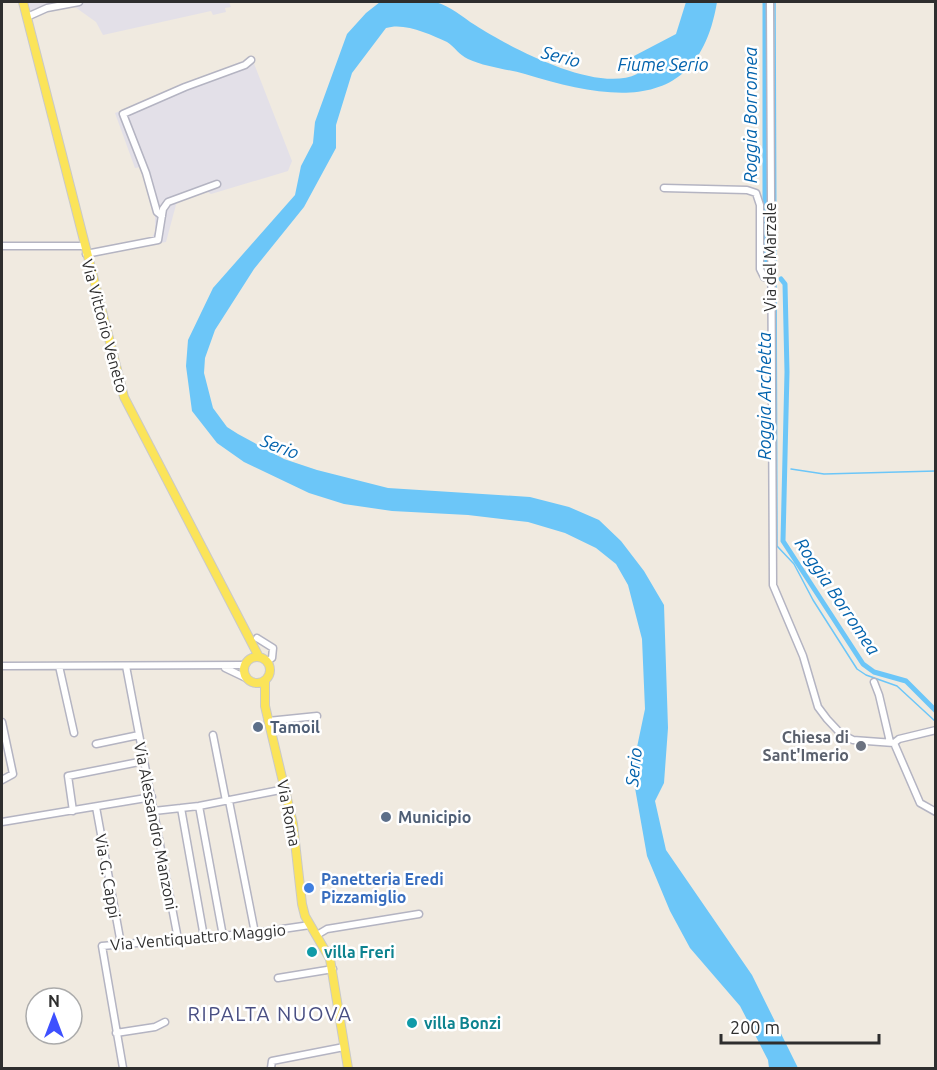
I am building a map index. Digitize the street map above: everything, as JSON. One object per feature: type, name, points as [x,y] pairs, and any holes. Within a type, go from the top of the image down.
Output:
[{"type":"main road","name":"Via Vittorio Veneto","points":[[23,2],[124,397],[244,630],[255,660]]},
{"type":"main road","points":[[255,660],[246,678],[261,682]]},
{"type":"main road","name":"Via Roma","points":[[255,660],[270,669],[261,682],[268,722],[292,824],[302,904],[310,925],[317,935]]},
{"type":"main road","points":[[317,935],[333,969],[348,1068]]},
{"type":"street","points":[[27,17],[47,9],[79,2]]},
{"type":"street","name":"Via del Marzale","points":[[770,2],[773,585],[803,656],[818,707],[839,732],[854,740],[892,742]]},
{"type":"street","points":[[162,216],[156,210],[146,173],[123,114],[185,87],[245,65],[251,60]]},
{"type":"street","points":[[2,246],[85,250],[158,240],[164,205],[172,199],[217,184]]},
{"type":"street","points":[[664,188],[747,190],[756,193],[760,206],[760,269],[764,277],[770,278]]},
{"type":"street","points":[[2,666],[222,666],[272,658],[273,648],[256,638]]},
{"type":"street","points":[[59,666],[74,733]]},
{"type":"street","name":"Via Alessandro Manzoni","points":[[126,666],[178,939]]},
{"type":"street","points":[[222,666],[246,678]]},
{"type":"street","points":[[874,682],[892,742],[920,803],[936,812]]},
{"type":"street","points":[[268,722],[317,716]]},
{"type":"street","points":[[2,722],[13,774],[2,780]]},
{"type":"street","points":[[892,742],[936,730]]},
{"type":"street","points":[[96,744],[139,735]]},
{"type":"street","points":[[213,735],[255,933]]},
{"type":"street","points":[[73,811],[68,776],[144,761]]},
{"type":"street","points":[[154,810],[199,806],[285,789]]},
{"type":"street","points":[[2,822],[152,797]]},
{"type":"street","points":[[199,806],[223,936]]},
{"type":"street","name":"Via G. Cappi","points":[[96,807],[120,944]]},
{"type":"street","points":[[181,808],[204,937]]},
{"type":"street","points":[[317,935],[327,929],[419,914]]},
{"type":"street","name":"Via Ventiquattro Maggio","points":[[123,1068],[102,946],[255,933],[310,925]]},
{"type":"street","points":[[278,978],[333,969]]},
{"type":"street","points":[[117,1034],[155,1027],[165,1022]]},
{"type":"street","points":[[270,1066],[344,1047]]},
{"type":"shaded area","points":[[28,2],[64,2],[30,12]]},
{"type":"shaded area","points":[[68,2],[229,2],[231,7],[225,8],[226,12],[213,15],[211,11],[103,35],[96,22]]},
{"type":"shaded area","points":[[253,61],[292,161],[288,171],[211,194],[206,191],[177,201],[166,242],[154,244],[151,239],[155,232],[155,217],[142,167],[135,168],[115,113]]},
{"type":"water","name":"Fiume Serio","points":[[380,2],[435,2],[451,9],[509,45],[554,65],[600,78],[620,79],[637,74],[634,56],[676,34],[686,2],[717,2],[707,39],[691,65],[671,82],[646,90],[619,93],[589,90],[482,64],[465,57],[447,42],[425,32],[401,27],[386,28],[352,73],[336,125],[336,148],[304,207],[254,269],[215,330],[205,358],[204,373],[213,408],[227,427],[284,459],[388,488],[530,497],[569,507],[599,520],[621,541],[644,571],[664,605],[668,728],[664,783],[655,801],[666,850],[752,975],[798,1068],[769,1068],[768,1060],[740,1006],[690,948],[670,911],[647,856],[632,771],[645,709],[642,639],[628,585],[616,564],[596,548],[565,533],[528,522],[468,515],[392,511],[344,504],[309,493],[244,462],[217,443],[192,411],[186,366],[188,340],[213,288],[295,195],[301,166],[313,143],[315,122],[347,34],[366,13]]},
{"type":"waterway","name":"Roggia Borromea","points":[[765,2],[765,264]]},
{"type":"waterway","name":"Roggia Archetta","points":[[775,2],[777,546],[794,564],[813,600],[857,669],[866,675],[897,686],[936,722]]},
{"type":"waterway","name":"Roggia Borromea","points":[[781,279],[785,284],[787,372],[783,541],[863,664],[874,672],[906,681],[936,711]]},
{"type":"waterway","points":[[791,469],[824,474],[936,471]]},
{"type":"place","name":"Tamoil","points":[[258,727]]},
{"type":"place","name":"Chiesa di Sant'Imerio","points":[[861,746]]},
{"type":"place","name":"Municipio","points":[[386,817]]},
{"type":"place","name":"Panetteria Eredi Pizzamiglio","points":[[309,888]]},
{"type":"place","name":"villa Freri","points":[[312,952]]},
{"type":"place","name":"villa Bonzi","points":[[412,1023]]},
{"type":"district","name":"RIPALTA NUOVA","points":[[270,1013]]},
{"type":"water label","name":"Serio","points":[[561,56]]},
{"type":"water label","name":"Serio","points":[[280,446]]},
{"type":"water label","name":"Serio","points":[[633,767]]}]
